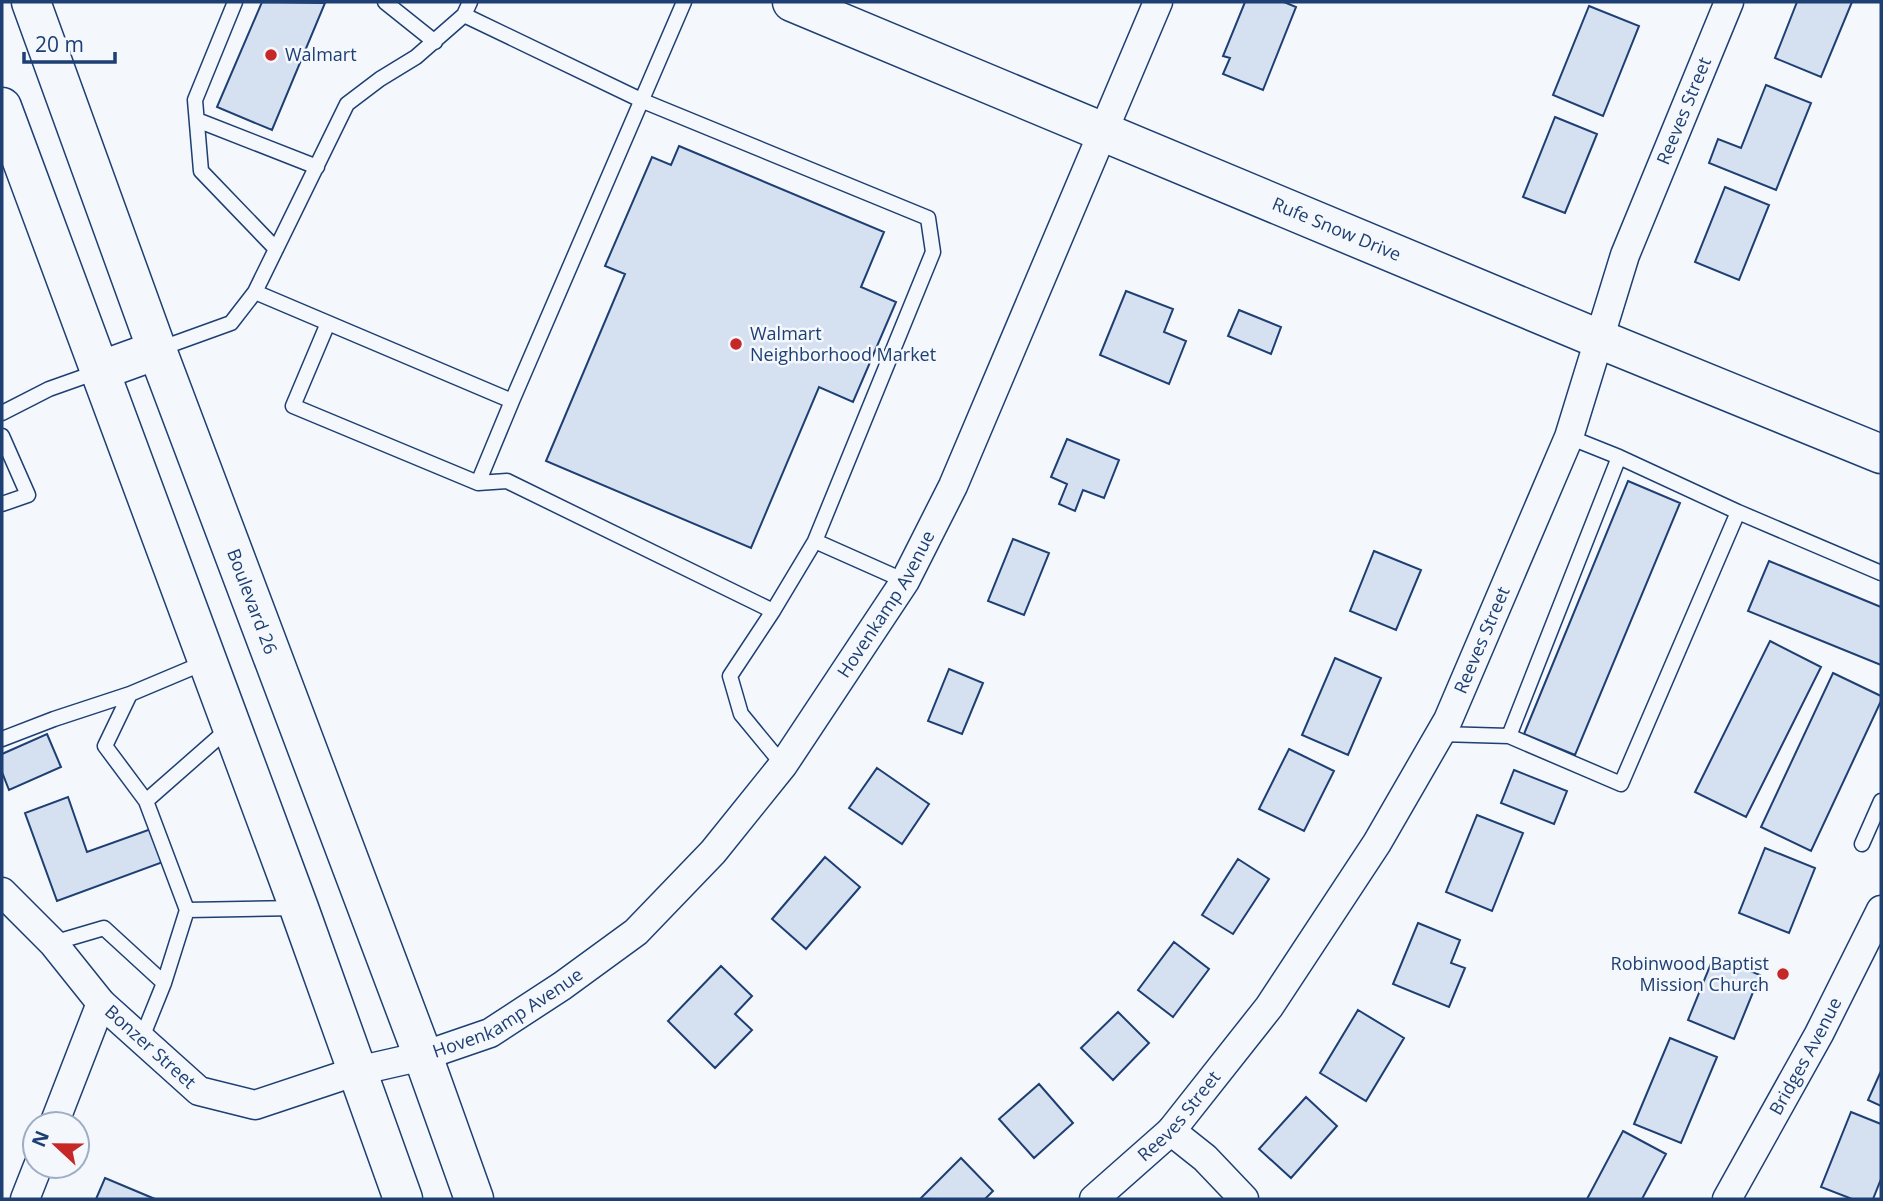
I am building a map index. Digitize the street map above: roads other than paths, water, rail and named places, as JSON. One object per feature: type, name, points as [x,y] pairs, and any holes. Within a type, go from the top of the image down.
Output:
[{"type":"main road","name":"Boulevard 26","points":[[31,2],[157,350],[424,1056],[474,1199]]},
{"type":"main road","name":"Rufe Snow Drive","points":[[792,2],[1881,454]]},
{"type":"main road","points":[[2,107],[299,908],[403,1199]]},
{"type":"main road","points":[[99,371],[157,350]]},
{"type":"street","name":"Hovenkamp Avenue","points":[[424,1056],[491,1033],[636,932],[713,852],[783,765],[905,581],[953,486],[1158,2]]},
{"type":"street","name":"Reeves Street","points":[[1094,1199],[1171,1131],[1269,1007],[1377,844],[1440,734],[1569,437],[1625,255],[1729,2]]},
{"type":"street","name":"Bonzer Street","points":[[2,892],[53,943],[101,1003],[199,1091],[255,1105],[357,1071],[424,1056]]},
{"type":"street","name":"Bridges Avenue","points":[[1727,1199],[1868,949],[1881,911]]},
{"type":"street","points":[[59,1110],[101,1003]]},
{"type":"street","points":[[1171,1131],[1205,1158],[1244,1199]]},
{"type":"street","points":[[25,1199],[32,1180]]},
{"type":"lane","points":[[235,2],[195,100],[201,171],[276,249]]},
{"type":"lane","points":[[385,2],[435,42]]},
{"type":"lane","points":[[478,483],[684,2]]},
{"type":"lane","points":[[157,350],[231,323],[255,292],[348,104],[435,42],[467,8],[643,100],[928,218],[933,251],[815,541],[774,611],[730,676],[741,714],[783,765]]},
{"type":"lane","points":[[197,120],[317,167]]},
{"type":"lane","points":[[255,292],[512,401]]},
{"type":"lane","points":[[328,323],[293,406],[478,483],[508,481],[774,611]]},
{"type":"lane","points":[[2,412],[49,389],[99,371]]},
{"type":"lane","points":[[2,436],[28,495],[2,504]]},
{"type":"lane","points":[[1569,437],[1881,573]]},
{"type":"lane","points":[[1509,736],[1619,457]]},
{"type":"lane","points":[[1440,734],[1509,736],[1621,784],[1738,512]]},
{"type":"lane","points":[[815,541],[905,581]]},
{"type":"lane","points":[[2,739],[130,694],[207,662]]},
{"type":"lane","points":[[130,694],[105,746],[146,800],[187,910],[164,984],[141,1040]]},
{"type":"lane","points":[[146,800],[231,726]]},
{"type":"lane","points":[[1862,844],[1881,801]]},
{"type":"lane","points":[[187,910],[299,908]]},
{"type":"lane","points":[[53,943],[104,928],[164,984]]},
{"type":"place","name":"Walmart","points":[[271,55]]},
{"type":"place","name":"Walmart Neighborhood Market","points":[[736,344]]},
{"type":"place","name":"Robinwood Baptist Mission Church","points":[[1783,974]]}]
